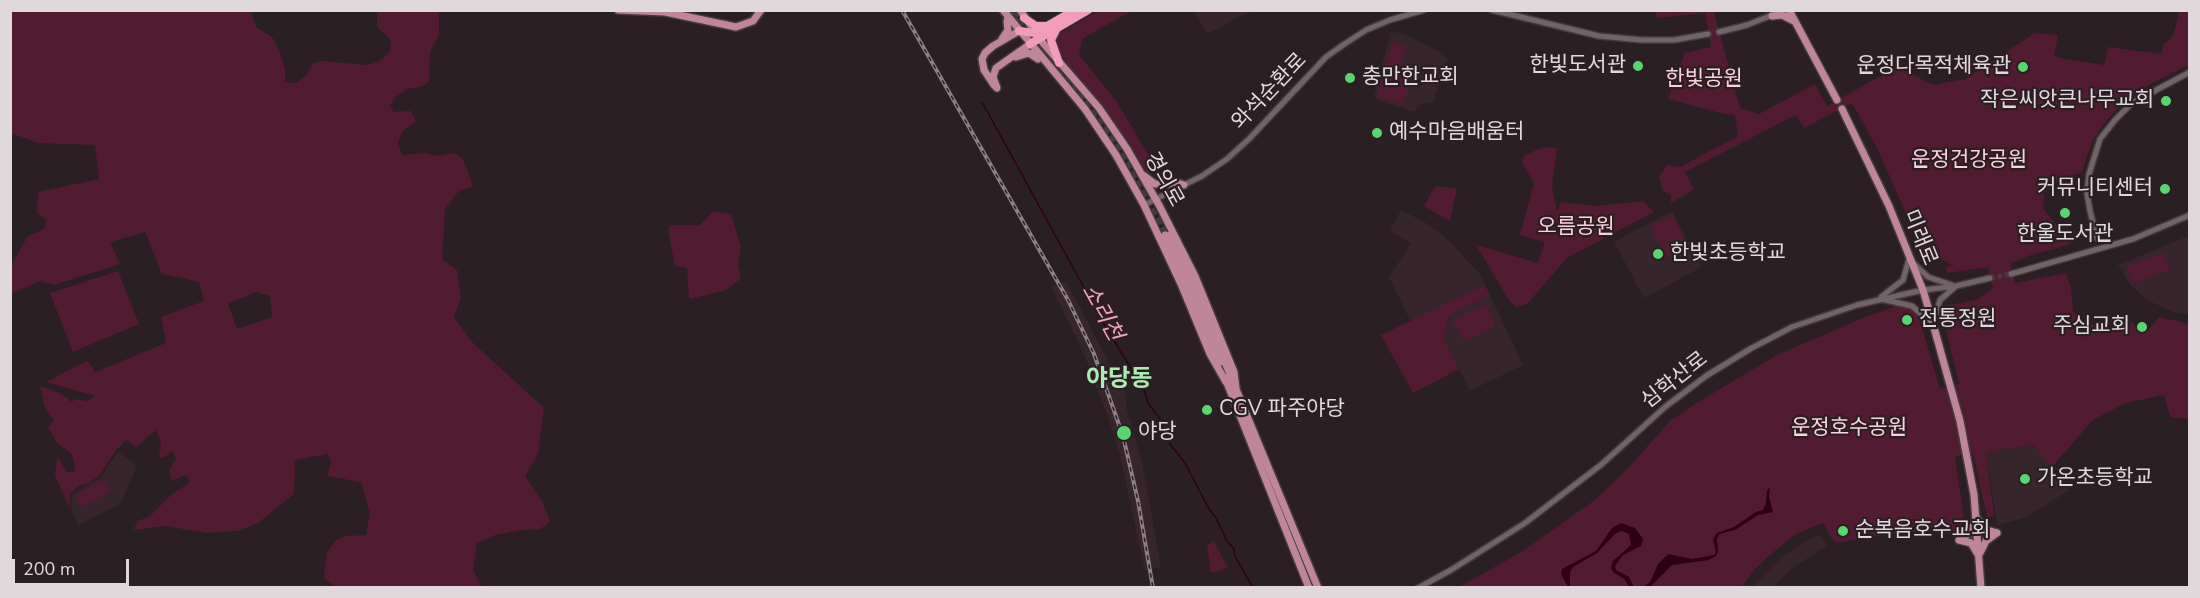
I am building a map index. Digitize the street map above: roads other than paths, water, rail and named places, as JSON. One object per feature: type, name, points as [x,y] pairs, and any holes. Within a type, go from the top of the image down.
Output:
[{"type":"highway","points":[[1020,13],[1036,26],[1053,27],[1075,10]]},
{"type":"highway","points":[[1030,44],[1037,36],[1088,10]]},
{"type":"highway","points":[[1053,27],[1051,40],[1059,63]]},
{"type":"highway","points":[[1018,31],[1037,36]]},
{"type":"main road","points":[[618,10],[665,12],[736,27],[753,21],[761,10]]},
{"type":"main road","points":[[1772,16],[1779,10]]},
{"type":"main road","points":[[1787,10],[1837,100]]},
{"type":"main road","points":[[1795,10],[1796,23]]},
{"type":"main road","points":[[1005,13],[1014,17],[1020,13]]},
{"type":"main road","points":[[1001,41],[1008,30],[1005,13]]},
{"type":"main road","name":"경의로","points":[[1005,13],[1096,122],[1144,205],[1195,276],[1234,372],[1236,388],[1318,588]]},
{"type":"main road","name":"경의로","points":[[1020,13],[1059,63],[1099,108],[1156,199],[1210,354],[1226,382],[1309,588]]},
{"type":"main road","points":[[1772,16],[1782,15],[1796,23]]},
{"type":"main road","points":[[1018,31],[985,53],[982,59],[984,70],[997,88],[993,73],[1007,58],[1030,44]]},
{"type":"main road","points":[[1007,58],[1029,53],[1044,66],[1050,68]]},
{"type":"main road","name":"미래로","points":[[1842,109],[1885,197],[1923,290],[1966,452],[1976,517]]},
{"type":"main road","points":[[1140,173],[1155,184],[1175,182],[1184,186]]},
{"type":"main road","points":[[1976,517],[1970,532],[1959,540],[1971,543],[1979,556]]},
{"type":"main road","points":[[1976,517],[1986,530],[1997,533],[1986,541],[1979,556]]},
{"type":"main road","points":[[1976,517],[1981,588]]},
{"type":"street","name":"와석순환로","points":[[1144,205],[1184,186],[1227,159],[1249,139],[1326,57],[1343,45],[1366,30],[1424,10]]},
{"type":"street","points":[[1492,10],[1599,36],[1674,40],[1708,34]]},
{"type":"street","points":[[1719,32],[1787,10]]},
{"type":"street","points":[[2097,238],[2087,193],[2089,174],[2100,139],[2132,103],[2190,72]]},
{"type":"street","points":[[2011,274],[2133,239],[2190,215]]},
{"type":"street","points":[[1878,299],[1900,284],[1909,259],[1928,277],[1956,286]]},
{"type":"street","name":"심학산로","points":[[1418,588],[1525,524],[1602,464],[1665,407],[1727,362],[1792,327],[1834,312],[1878,299],[1990,278]]},
{"type":"street","points":[[1878,299],[1912,306],[1933,324],[1940,300],[1956,286]]},
{"type":"waterway","name":"소리천","points":[[982,102],[1104,324],[1144,390],[1148,403],[1160,419],[1170,444],[1185,463],[1227,541],[1234,549],[1235,556],[1253,588]]},
{"type":"tunnel","points":[[1009,10],[1017,23]]},
{"type":"tunnel","points":[[1015,10],[1038,43],[1088,104]]},
{"type":"tunnel","points":[[1084,103],[1114,142],[1165,235]]},
{"type":"tunnel","points":[[1160,217],[1169,233]]},
{"type":"tunnel","points":[[1990,278],[2011,274]]},
{"type":"railway","points":[[902,10],[1068,300],[1094,354],[1123,436],[1138,501],[1153,588]]},
{"type":"place","name":"한빛도서관","points":[[1638,66]]},
{"type":"place","name":"운정다목적체육관","points":[[2023,67]]},
{"type":"place","name":"충만한교회","points":[[1350,78]]},
{"type":"place","name":"작은씨앗큰나무교회","points":[[2166,101]]},
{"type":"place","name":"예수마음배움터","points":[[1377,133]]},
{"type":"place","name":"커뮤니티센터","points":[[2165,189]]},
{"type":"place","name":"한울도서관","points":[[2065,213]]},
{"type":"place","name":"한빛초등학교","points":[[1658,254]]},
{"type":"place","name":"전통정원","points":[[1907,320]]},
{"type":"place","name":"주심교회","points":[[2142,327]]},
{"type":"place","name":"CGV 파주야당","points":[[1207,410]]},
{"type":"place","name":"야당","points":[[1124,433]]},
{"type":"place","name":"가온초등학교","points":[[2025,479]]},
{"type":"place","name":"순복음호수교회","points":[[1843,531]]},
{"type":"district","name":"야당동","points":[[1119,380]]},
{"type":"park label","name":"한빛공원","points":[[1704,80]]},
{"type":"park label","name":"운정건강공원","points":[[1969,161]]},
{"type":"park label","name":"오름공원","points":[[1576,228]]},
{"type":"park label","name":"운정호수공원","points":[[1849,429]]}]
